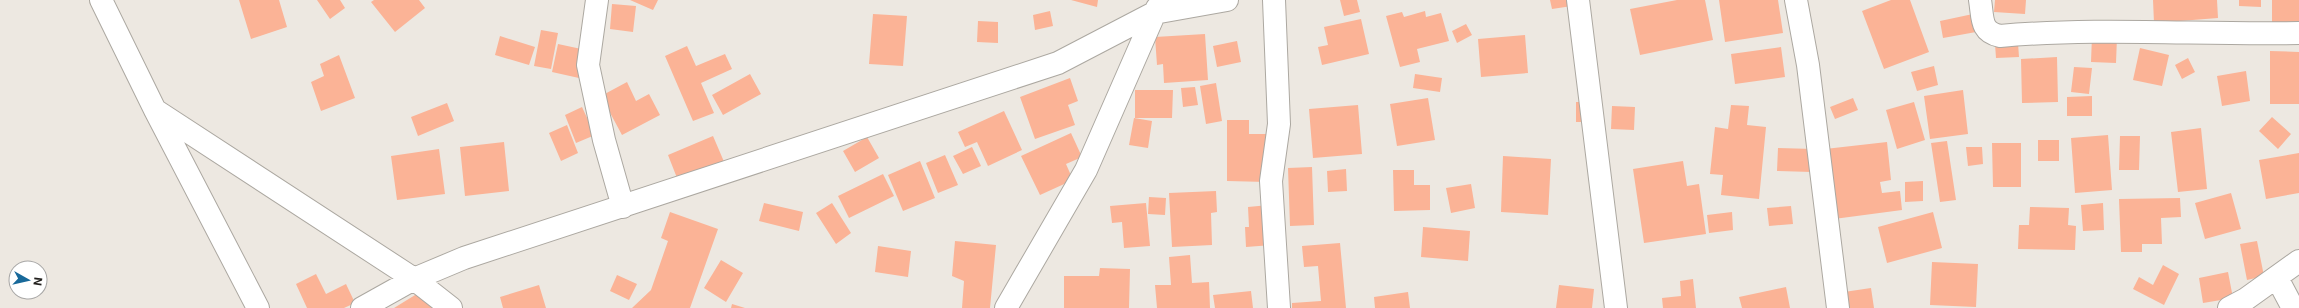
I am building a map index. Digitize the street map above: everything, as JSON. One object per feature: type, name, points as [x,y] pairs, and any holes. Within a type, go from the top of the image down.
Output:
[{"type":"street","points":[[101,0],[155,110],[258,308]]},
{"type":"street","points":[[597,0],[588,65],[604,140],[623,207]]},
{"type":"street","points":[[362,308],[414,279],[464,258],[1058,63],[1158,6],[1227,0]]},
{"type":"street","points":[[1274,0],[1279,124],[1270,181],[1279,308]]},
{"type":"street","points":[[1578,0],[1616,308]]},
{"type":"street","points":[[1796,0],[1808,65],[1838,308]]},
{"type":"street","points":[[1980,0],[1984,28],[1990,34],[2000,36],[2126,30],[2222,34],[2299,33]]},
{"type":"street","points":[[1006,308],[1086,170],[1158,6]]},
{"type":"street","points":[[155,110],[414,279],[451,308]]},
{"type":"street","points":[[2229,308],[2246,299],[2299,261]]},
{"type":"street","points":[[2277,278],[2293,308]]},
{"type":"building","points":[[239,0],[279,0],[287,27],[251,39]]},
{"type":"building","points":[[317,0],[340,0],[345,8],[330,19]]},
{"type":"building","points":[[374,0],[419,0],[425,8],[395,32],[371,2]]},
{"type":"building","points":[[630,0],[658,0],[653,10]]},
{"type":"building","points":[[1071,0],[1098,0],[1097,7]]},
{"type":"building","points":[[1340,0],[1357,0],[1360,12],[1344,16]]},
{"type":"building","points":[[1550,0],[1571,0],[1572,6],[1552,9]]},
{"type":"building","points":[[1677,0],[1705,0],[1713,40],[1640,55],[1630,9]]},
{"type":"building","points":[[1719,0],[1778,0],[1783,33],[1725,42]]},
{"type":"building","points":[[1891,0],[1910,0],[1929,52],[1884,69],[1862,11]]},
{"type":"building","points":[[1995,0],[2026,0],[2025,14],[1994,12]]},
{"type":"building","points":[[2153,0],[2217,0],[2218,18],[2154,23]]},
{"type":"building","points":[[2239,0],[2261,0],[2261,7],[2239,6]]},
{"type":"building","points":[[2272,0],[2299,0],[2299,28],[2272,28]]},
{"type":"building","points":[[612,4],[636,6],[633,32],[610,29]]},
{"type":"building","points":[[1050,11],[1053,26],[1035,30],[1033,15]]},
{"type":"building","points":[[1425,11],[1426,17],[1441,13],[1449,41],[1417,49],[1420,62],[1400,67],[1386,16],[1402,12],[1404,17]]},
{"type":"building","points":[[873,14],[907,16],[903,66],[869,64]]},
{"type":"building","points":[[1973,14],[1976,32],[1943,38],[1940,21]]},
{"type":"building","points":[[1361,19],[1369,54],[1322,65],[1318,47],[1328,45],[1324,27]]},
{"type":"building","points":[[978,21],[998,22],[998,43],[977,42]]},
{"type":"building","points":[[1466,24],[1472,35],[1457,43],[1452,31]]},
{"type":"building","points":[[541,30],[558,33],[551,69],[534,66]]},
{"type":"building","points":[[1205,34],[1208,80],[1164,83],[1163,64],[1157,65],[1155,37]]},
{"type":"building","points":[[1525,35],[1528,73],[1481,77],[1478,39]]},
{"type":"building","points":[[500,36],[535,47],[529,65],[495,55]]},
{"type":"building","points":[[2092,36],[2117,37],[2116,63],[2091,62]]},
{"type":"building","points":[[1237,41],[1241,62],[1217,67],[1213,46]]},
{"type":"building","points":[[2018,43],[2019,57],[1996,58],[1995,44]]},
{"type":"building","points":[[558,44],[586,50],[579,78],[552,72]]},
{"type":"building","points":[[687,46],[696,66],[725,54],[732,69],[701,83],[714,113],[693,121],[665,56]]},
{"type":"building","points":[[1781,47],[1785,77],[1735,84],[1731,54]]},
{"type":"building","points":[[2140,48],[2169,55],[2162,86],[2133,80]]},
{"type":"building","points":[[2270,51],[2299,52],[2299,104],[2270,104]]},
{"type":"building","points":[[339,55],[355,98],[321,111],[311,82],[324,76],[320,64]]},
{"type":"building","points":[[2057,57],[2058,102],[2022,103],[2021,59]]},
{"type":"building","points":[[2188,58],[2195,72],[2182,79],[2175,65]]},
{"type":"building","points":[[1934,66],[1938,85],[1917,91],[1911,72]]},
{"type":"building","points":[[2074,67],[2092,68],[2089,94],[2071,92]]},
{"type":"building","points":[[2246,71],[2250,101],[2222,106],[2217,76]]},
{"type":"building","points":[[750,74],[761,94],[723,115],[712,95]]},
{"type":"building","points":[[1415,74],[1442,78],[1440,92],[1413,88]]},
{"type":"building","points":[[1070,78],[1078,101],[1068,105],[1075,125],[1035,139],[1020,97]]},
{"type":"building","points":[[627,82],[636,101],[649,94],[660,115],[622,135],[601,96]]},
{"type":"building","points":[[1216,83],[1222,121],[1206,124],[1200,86]]},
{"type":"building","points":[[1195,87],[1198,105],[1183,107],[1181,88]]},
{"type":"building","points":[[1135,90],[1173,90],[1172,118],[1135,118]]},
{"type":"building","points":[[1963,90],[1968,134],[1930,139],[1924,96]]},
{"type":"building","points":[[2092,96],[2092,116],[2067,116],[2067,97]]},
{"type":"building","points":[[1428,98],[1435,140],[1397,146],[1390,104]]},
{"type":"building","points":[[1853,98],[1858,110],[1835,119],[1830,107]]},
{"type":"building","points":[[1576,102],[1588,102],[1589,122],[1576,122]]},
{"type":"building","points":[[1914,102],[1925,140],[1897,149],[1886,110]]},
{"type":"building","points":[[447,103],[454,121],[418,136],[411,117]]},
{"type":"building","points":[[1358,105],[1362,154],[1313,158],[1309,109]]},
{"type":"building","points":[[1731,105],[1749,106],[1747,125],[1766,127],[1759,199],[1721,195],[1723,175],[1710,174],[1715,127],[1728,129]]},
{"type":"building","points":[[1612,106],[1635,107],[1634,130],[1611,129]]},
{"type":"building","points":[[582,107],[595,135],[576,143],[565,115]]},
{"type":"building","points":[[1004,111],[1022,150],[988,166],[977,142],[965,147],[958,132]]},
{"type":"building","points":[[2272,117],[2291,134],[2278,149],[2259,131]]},
{"type":"building","points":[[1134,118],[1152,121],[1148,148],[1129,145]]},
{"type":"building","points":[[1227,120],[1249,120],[1249,134],[1268,134],[1267,182],[1227,181]]},
{"type":"building","points":[[567,125],[578,153],[561,161],[549,133]]},
{"type":"building","points":[[2201,128],[2207,189],[2178,192],[2171,132]]},
{"type":"building","points":[[1071,133],[1082,157],[1066,164],[1073,180],[1040,195],[1021,156]]},
{"type":"building","points":[[2108,135],[2112,190],[2075,193],[2071,138]]},
{"type":"building","points":[[713,136],[725,164],[679,183],[668,155]]},
{"type":"building","points":[[2120,136],[2140,136],[2139,170],[2119,170]]},
{"type":"building","points":[[867,137],[879,158],[855,172],[843,151]]},
{"type":"building","points":[[2038,140],[2059,140],[2059,161],[2038,161]]},
{"type":"building","points":[[1947,141],[1956,200],[1940,202],[1931,143]]},
{"type":"building","points":[[504,142],[509,191],[465,196],[460,147]]},
{"type":"building","points":[[1887,142],[1891,180],[1880,182],[1882,193],[1900,191],[1902,210],[1834,219],[1825,149]]},
{"type":"building","points":[[1992,143],[2021,143],[2021,187],[1993,187]]},
{"type":"building","points":[[972,147],[981,166],[963,174],[953,156]]},
{"type":"building","points":[[1966,147],[1982,147],[1983,164],[1968,166]]},
{"type":"building","points":[[1778,148],[1814,149],[1812,172],[1777,171]]},
{"type":"building","points":[[439,149],[445,194],[397,200],[391,156]]},
{"type":"building","points":[[2299,153],[2299,193],[2266,199],[2259,160]]},
{"type":"building","points":[[945,155],[958,185],[938,193],[926,163]]},
{"type":"building","points":[[1503,156],[1551,159],[1548,215],[1501,212]]},
{"type":"building","points":[[920,161],[935,198],[903,211],[888,175]]},
{"type":"building","points":[[1683,161],[1687,186],[1699,184],[1706,234],[1644,243],[1633,169]]},
{"type":"building","points":[[1312,167],[1314,225],[1290,226],[1288,168]]},
{"type":"building","points":[[1346,169],[1347,191],[1328,192],[1327,171]]},
{"type":"building","points":[[1393,170],[1414,170],[1414,185],[1430,185],[1430,210],[1394,211]]},
{"type":"building","points":[[883,174],[894,196],[849,218],[838,196]]},
{"type":"building","points":[[1923,181],[1923,201],[1905,202],[1905,182]]},
{"type":"building","points":[[1471,184],[1475,208],[1451,213],[1446,188]]},
{"type":"building","points":[[1216,191],[1217,212],[1211,213],[1212,245],[1172,247],[1169,193]]},
{"type":"building","points":[[2231,193],[2241,229],[2205,239],[2195,203]]},
{"type":"building","points":[[1149,197],[1166,198],[1165,215],[1148,214]]},
{"type":"building","points":[[2180,198],[2181,217],[2161,218],[2162,244],[2142,244],[2142,252],[2121,252],[2119,199]]},
{"type":"building","points":[[764,203],[803,212],[799,231],[759,221]]},
{"type":"building","points":[[832,203],[851,233],[836,244],[816,213]]},
{"type":"building","points":[[1146,203],[1150,246],[1124,248],[1122,222],[1112,223],[1110,206]]},
{"type":"building","points":[[2103,203],[2104,230],[2083,231],[2081,205]]},
{"type":"building","points":[[1269,205],[1272,245],[1246,247],[1245,227],[1249,227],[1248,207]]},
{"type":"building","points":[[1791,206],[1793,224],[1769,226],[1767,208]]},
{"type":"building","points":[[2030,207],[2069,208],[2068,225],[2076,226],[2075,250],[2018,249],[2019,225],[2029,225]]},
{"type":"building","points":[[670,212],[718,229],[690,308],[632,308],[651,290],[668,241],[661,238]]},
{"type":"building","points":[[1732,212],[1733,230],[1709,233],[1707,215]]},
{"type":"building","points":[[1933,212],[1942,248],[1887,263],[1878,227]]},
{"type":"building","points":[[1423,227],[1470,231],[1468,261],[1421,257]]},
{"type":"building","points":[[955,241],[996,245],[990,308],[962,308],[964,281],[952,276]]},
{"type":"building","points":[[2257,241],[2264,276],[2247,280],[2240,244]]},
{"type":"building","points":[[1340,243],[1346,308],[1292,308],[1292,303],[1321,301],[1318,266],[1304,267],[1302,246]]},
{"type":"building","points":[[878,246],[911,251],[908,277],[875,272]]},
{"type":"building","points":[[1190,255],[1192,283],[1209,282],[1210,308],[1157,308],[1155,285],[1171,285],[1169,257]]},
{"type":"building","points":[[721,260],[743,273],[726,302],[704,288]]},
{"type":"building","points":[[1932,262],[1978,264],[1976,307],[1930,305]]},
{"type":"building","points":[[2163,265],[2179,274],[2164,305],[2133,289],[2139,277],[2153,285]]},
{"type":"building","points":[[1100,268],[1130,269],[1129,308],[1064,308],[1064,276],[1099,276]]},
{"type":"building","points":[[2228,272],[2233,298],[2203,303],[2199,278]]},
{"type":"building","points":[[316,274],[326,294],[346,284],[355,303],[344,308],[307,308],[296,284]]},
{"type":"building","points":[[617,275],[637,284],[629,300],[610,291]]},
{"type":"building","points":[[1693,279],[1696,308],[1663,308],[1662,298],[1681,296],[1680,281]]},
{"type":"building","points":[[539,285],[546,308],[503,308],[500,297]]},
{"type":"building","points":[[1559,285],[1594,289],[1592,308],[1556,308]]},
{"type":"building","points":[[1786,287],[1790,308],[1742,308],[1739,297]]},
{"type":"building","points":[[1871,288],[1874,308],[1846,308],[1844,292]]},
{"type":"building","points":[[1251,291],[1253,308],[1215,308],[1213,295]]},
{"type":"building","points":[[420,292],[438,308],[394,308]]},
{"type":"building","points":[[1408,292],[1410,308],[1375,308],[1374,297]]},
{"type":"building","points":[[732,304],[745,308],[731,308]]}]
